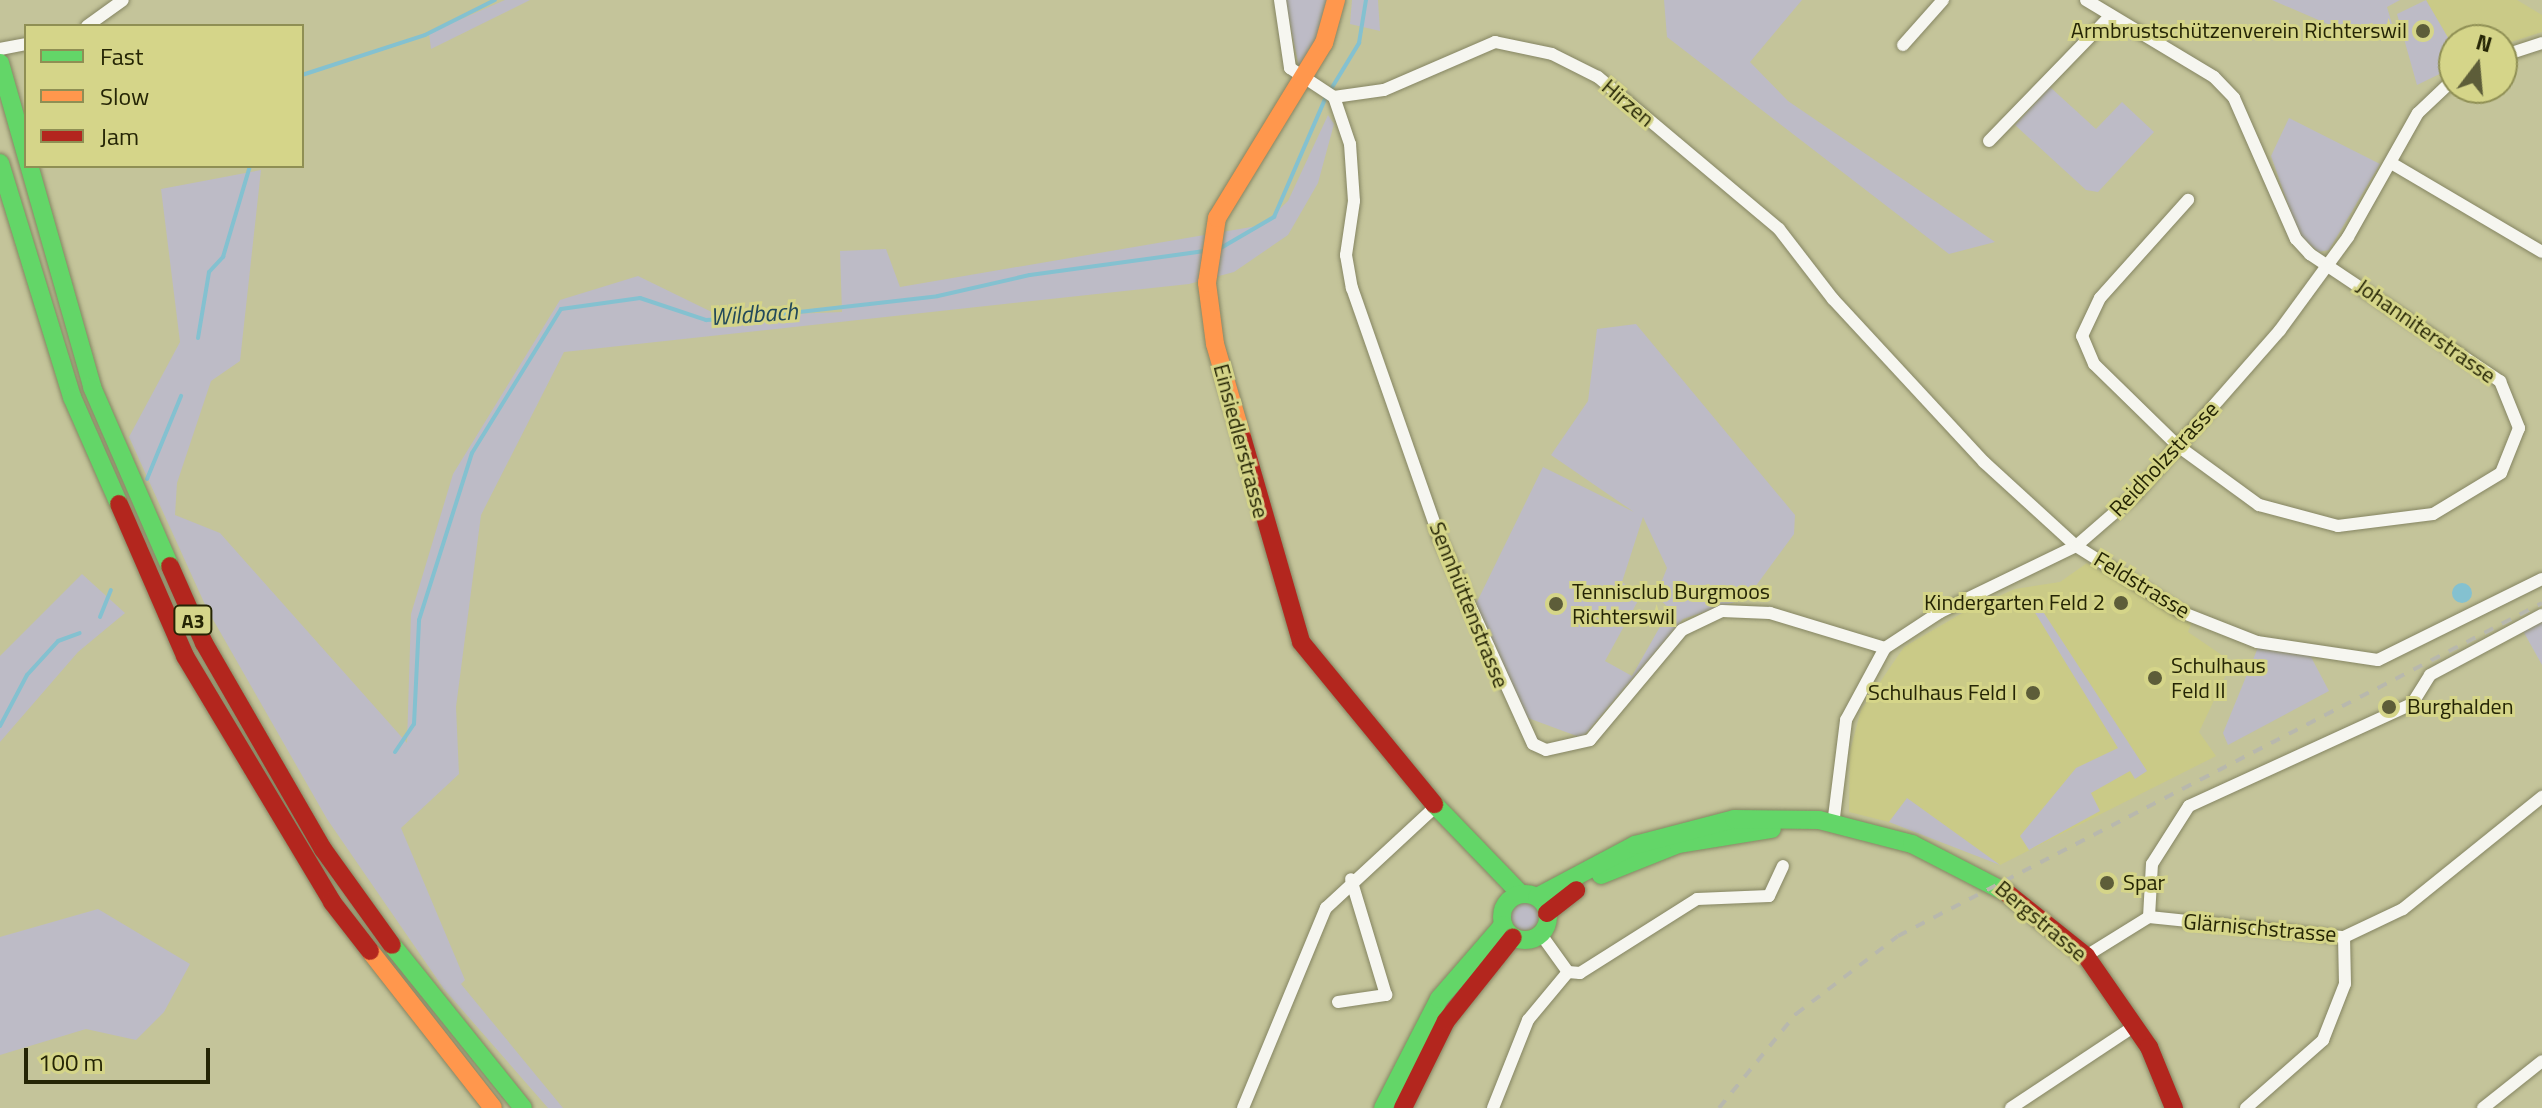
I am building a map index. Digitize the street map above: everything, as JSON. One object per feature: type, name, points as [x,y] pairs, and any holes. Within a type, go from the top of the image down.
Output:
[{"type":"main road","name":"Einsiedlerstrasse","points":[[1336,0],[1310,82],[1230,193],[1210,252],[1215,344],[1289,620],[1337,691],[1434,808],[1470,849],[1535,902]]},
{"type":"main road","name":"A3","points":[[0,63],[24,149]]},
{"type":"main road","name":"A3","points":[[0,163],[76,409],[185,656],[332,902],[493,1108]]},
{"type":"main road","name":"A3","points":[[29,168],[87,373],[204,643],[332,862],[523,1108]]},
{"type":"main road","name":"Bergstrasse","points":[[1383,1108],[1439,999],[1506,924],[1535,902],[1665,849],[1759,829],[1833,825],[1965,865],[2017,897],[2086,956],[2136,1025],[2174,1108]]},
{"type":"main road","name":"Einsiedlerstrasse","points":[[1470,849],[1506,924]]},
{"type":"main road","points":[[1506,924],[1540,933],[1535,902]]},
{"type":"main road","name":"Bergstrasse","points":[[1403,1108],[1446,1021],[1506,924]]},
{"type":"street","points":[[90,24],[123,0]]},
{"type":"street","points":[[1280,0],[1290,68],[1334,97]]},
{"type":"street","points":[[1903,45],[1943,0]]},
{"type":"street","name":"Johanniterstrasse","points":[[2086,0],[2214,77],[2234,98],[2296,239],[2500,381],[2519,428],[2501,473],[2465,500],[2415,520],[2338,526],[2250,501],[2178,446],[2094,364],[2082,336],[2100,298],[2188,200]]},
{"type":"street","points":[[1989,141],[2111,15]]},
{"type":"street","name":"Hirzen","points":[[1334,97],[1384,90],[1495,42],[1552,54],[1598,77],[1779,229],[1860,324]]},
{"type":"street","points":[[2518,51],[2542,43]]},
{"type":"street","points":[[0,49],[24,44]]},
{"type":"street","name":"Reidholzstrasse","points":[[1833,825],[1846,720],[1885,648],[1940,612],[2076,546],[2178,446],[2329,264],[2418,113],[2438,94]]},
{"type":"street","name":"Sennhüttenstrasse","points":[[1334,97],[1354,170],[1346,255],[1352,288],[1439,537],[1533,744],[1567,748],[1599,734],[1682,630],[1711,614],[1770,613],[1885,648]]},
{"type":"street","points":[[2391,163],[2542,252]]},
{"type":"street","name":"Feldstrasse","points":[[1860,324],[1984,462],[2076,546],[2181,612],[2232,632],[2357,659],[2393,656],[2542,579]]},
{"type":"street","points":[[2086,956],[2149,917],[2152,864],[2189,806],[2412,704],[2430,675],[2542,615]]},
{"type":"street","name":"Glärnischstrasse","points":[[2149,917],[2344,937],[2403,909],[2542,797]]},
{"type":"street","points":[[1243,1108],[1316,925],[1351,879],[1434,808]]},
{"type":"street","points":[[1540,933],[1568,972],[1580,973],[1697,899],[1769,896],[1783,866]]},
{"type":"street","points":[[1338,1002],[1386,995],[1351,879]]},
{"type":"street","points":[[2246,1108],[2323,1040],[2345,984],[2344,937]]},
{"type":"street","points":[[1493,1108],[1528,1020],[1568,972]]},
{"type":"street","points":[[2011,1108],[2136,1025]]},
{"type":"street","points":[[2483,1108],[2542,1061]]},
{"type":"shaded area","points":[[505,0],[530,0],[431,49],[429,33]]},
{"type":"shaded area","points":[[1285,0],[1333,0],[1323,37],[1300,72]]},
{"type":"shaded area","points":[[1352,0],[1378,0],[1380,31],[1350,24]]},
{"type":"shaded area","points":[[1664,0],[1802,0],[1750,62],[1788,101],[1995,242],[1949,254],[1667,37]]},
{"type":"shaded area","points":[[2272,0],[2400,0],[2387,7],[2392,24],[2351,34]]},
{"type":"shaded area","points":[[2426,0],[2517,0],[2542,15],[2542,32],[2518,40],[2518,24],[2440,24]]},
{"type":"shaded area","name":"Armbrustschützenverein Richterswil","points":[[2426,0],[2440,24],[2438,75],[2417,85],[2397,14]]},
{"type":"shaded area","points":[[2050,87],[2096,129],[2122,102],[2154,132],[2098,192],[2086,190],[2015,125]]},
{"type":"shaded area","points":[[1328,115],[1334,124],[1318,183],[1288,235],[1234,272],[1189,284],[564,352],[481,515],[456,707],[459,774],[401,828],[465,980],[461,984],[563,1108],[548,1108],[444,989],[327,819],[207,609],[129,437],[180,342],[161,189],[261,170],[240,361],[211,381],[177,483],[175,515],[220,533],[407,743],[411,614],[453,474],[560,300],[638,276],[722,317],[842,312],[840,251],[886,249],[900,287],[1263,225],[1288,201]]},
{"type":"shaded area","points":[[2289,118],[2380,164],[2329,250],[2318,252],[2298,233],[2271,156]]},
{"type":"shaded area","points":[[1636,324],[1795,515],[1794,534],[1747,598],[1683,619],[1582,738],[1520,715],[1474,608],[1543,467],[1634,512],[1551,455],[1588,401],[1597,329]],"holes":[[[1643,517],[1667,568],[1656,596],[1670,609],[1632,676],[1605,661],[1640,597],[1622,582]]]},
{"type":"shaded area","points":[[2087,563],[2192,622],[2188,632],[2232,662],[2199,732],[2216,756],[2000,865],[1907,799],[1889,822],[1849,812],[1850,751],[1861,710],[1904,647],[1971,608],[2015,589],[2060,582]]},
{"type":"shaded area","points":[[82,574],[125,613],[78,652],[0,742],[0,656]]},
{"type":"shaded area","points":[[2040,607],[2147,771],[2135,779],[2130,771],[2091,793],[2100,811],[2029,850],[2020,836],[2076,768],[2118,748],[2034,611]]},
{"type":"shaded area","points":[[2542,621],[2542,665],[2522,629]]},
{"type":"shaded area","points":[[2259,645],[2310,655],[2329,691],[2228,745],[2223,733]]},
{"type":"shaded area","points":[[1907,798],[1989,857],[2000,865],[1889,822]]},
{"type":"shaded area","points":[[1525,902],[1535,906],[1539,916],[1535,926],[1525,930],[1515,926],[1511,916],[1515,906]]},
{"type":"shaded area","points":[[98,909],[190,964],[164,1012],[136,1040],[86,1029],[0,1055],[0,937]]},
{"type":"water","points":[[2462,583],[2469,586],[2472,593],[2469,600],[2462,603],[2455,600],[2452,593],[2455,586]]},
{"type":"waterway","points":[[304,74],[425,35],[495,0]]},
{"type":"waterway","name":"Wildbach","points":[[1219,249],[1274,217],[1325,99],[1359,43],[1366,0]]},
{"type":"waterway","points":[[198,338],[209,272],[223,257],[249,168]]},
{"type":"waterway","name":"Wildbach","points":[[395,752],[414,724],[419,620],[472,453],[561,309],[640,298],[706,320],[746,318],[938,296],[1030,275],[1206,251]]},
{"type":"waterway","points":[[147,479],[181,396]]},
{"type":"waterway","points":[[100,617],[111,590]]},
{"type":"waterway","points":[[0,726],[27,675],[58,641],[80,633]]},
{"type":"railway","points":[[1719,1108],[1796,1014],[1898,936],[2542,603]]},
{"type":"traffic: fast","points":[[0,63],[24,148]]},
{"type":"traffic: fast","points":[[0,163],[72,397],[119,504]]},
{"type":"traffic: fast","points":[[30,168],[92,387],[170,566]]},
{"type":"traffic: fast","points":[[1434,804],[1521,894]]},
{"type":"traffic: fast","points":[[1537,897],[1635,845],[1734,819],[1819,820],[1912,844],[2007,893]]},
{"type":"traffic: fast","points":[[1601,875],[1678,844],[1772,829]]},
{"type":"traffic: fast","points":[[1525,894],[1541,901],[1548,917],[1541,933],[1525,940],[1509,933],[1502,917],[1509,901],[1525,894]]},
{"type":"traffic: fast","points":[[1383,1108],[1439,999],[1503,925]]},
{"type":"traffic: fast","points":[[392,945],[523,1108]]},
{"type":"traffic: slow","points":[[1242,437],[1215,344],[1207,283],[1217,218],[1324,43],[1336,0]]},
{"type":"traffic: slow","points":[[370,951],[493,1108]]},
{"type":"traffic: jam","points":[[1242,437],[1301,642],[1434,804]]},
{"type":"traffic: jam","points":[[119,504],[185,656],[332,902],[370,951]]},
{"type":"traffic: jam","points":[[170,566],[204,643],[323,849],[392,945]]},
{"type":"traffic: jam","points":[[1547,913],[1576,890]]},
{"type":"traffic: jam","points":[[2007,893],[2086,956],[2149,1047],[2174,1108]]},
{"type":"traffic: jam","points":[[1403,1108],[1446,1021],[1513,937]]},
{"type":"place","name":"Armbrustschützenverein Richterswil","points":[[2423,31]]},
{"type":"place","name":"Kindergarten Feld 2","points":[[2121,603]]},
{"type":"place","name":"Tennisclub Burgmoos Richterswil","points":[[1556,604]]},
{"type":"place","name":"Schulhaus Feld II","points":[[2155,678]]},
{"type":"place","name":"Schulhaus Feld I","points":[[2033,693]]},
{"type":"place","name":"Burghalden","points":[[2389,707]]},
{"type":"place","name":"Spar","points":[[2107,883]]}]
